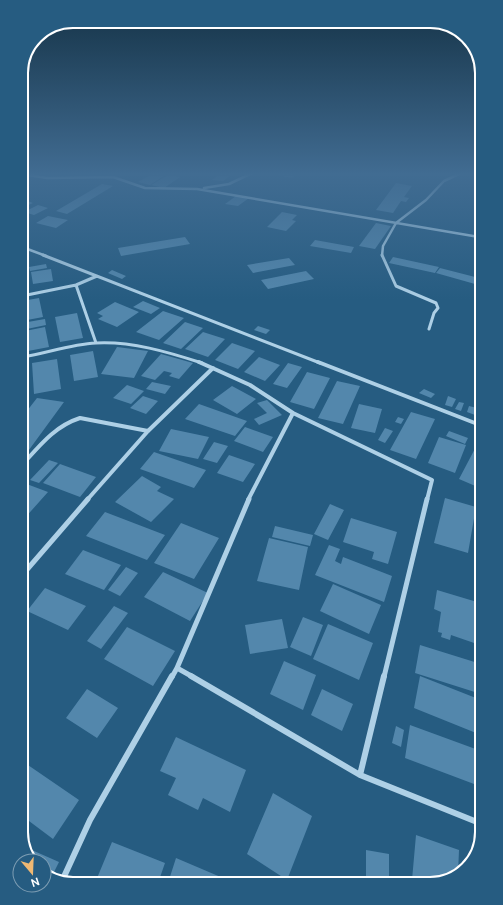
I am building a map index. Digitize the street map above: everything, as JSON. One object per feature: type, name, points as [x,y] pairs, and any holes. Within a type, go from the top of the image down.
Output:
[{"type":"street","points":[[355,215],[475,236]]},
{"type":"street","points":[[405,215],[396,222],[383,246],[382,255],[396,286],[436,303],[438,308],[434,313],[429,329]]},
{"type":"street","points":[[28,249],[475,423]]},
{"type":"street","points":[[28,295],[76,285],[97,276]]},
{"type":"street","points":[[76,285],[96,343]]},
{"type":"street","points":[[28,356],[96,343],[145,347],[195,361],[213,368],[275,398],[293,413],[432,480],[360,775]]},
{"type":"street","points":[[28,568],[148,432],[213,368]]},
{"type":"street","points":[[64,876],[90,820],[177,668],[255,486],[293,413]]},
{"type":"street","points":[[28,459],[61,425],[71,420],[80,418],[148,432]]},
{"type":"street","points":[[177,668],[360,775],[475,821]]},
{"type":"building","points":[[279,215],[297,215],[292,220],[296,221],[286,231],[267,227]]},
{"type":"building","points":[[48,216],[68,220],[56,228],[36,223]]},
{"type":"building","points":[[376,223],[391,226],[375,249],[359,246]]},
{"type":"building","points":[[185,237],[190,244],[121,256],[118,248]]},
{"type":"building","points":[[315,240],[354,247],[351,253],[310,246]]},
{"type":"building","points":[[393,257],[439,267],[435,273],[389,263]]},
{"type":"building","points":[[289,258],[295,265],[253,273],[247,265]]},
{"type":"building","points":[[46,264],[47,268],[30,271],[29,267]]},
{"type":"building","points":[[440,268],[475,277],[475,284],[436,273]]},
{"type":"building","points":[[51,269],[53,281],[33,284],[31,272]]},
{"type":"building","points":[[112,270],[126,276],[122,279],[108,273]]},
{"type":"building","points":[[306,271],[314,279],[268,289],[261,280]]},
{"type":"building","points":[[39,298],[43,317],[28,320],[28,300]]},
{"type":"building","points":[[143,301],[160,308],[151,314],[133,307]]},
{"type":"building","points":[[115,302],[139,312],[117,327],[98,319],[103,316],[97,313]]},
{"type":"building","points":[[163,311],[184,318],[159,340],[136,332]]},
{"type":"building","points":[[77,313],[83,338],[60,342],[55,317]]},
{"type":"building","points":[[45,319],[46,325],[28,329],[28,322]]},
{"type":"building","points":[[185,322],[203,328],[181,349],[163,343]]},
{"type":"building","points":[[258,326],[270,330],[266,334],[254,330]]},
{"type":"building","points":[[45,327],[49,347],[28,351],[28,330]]},
{"type":"building","points":[[203,332],[225,339],[208,357],[185,349]]},
{"type":"building","points":[[232,343],[255,351],[238,369],[215,360]]},
{"type":"building","points":[[117,347],[148,351],[134,378],[101,374]]},
{"type":"building","points":[[93,351],[98,377],[74,381],[70,355]]},
{"type":"building","points":[[161,354],[193,363],[179,379],[169,376],[172,373],[164,371],[155,380],[141,376]]},
{"type":"building","points":[[259,357],[280,365],[265,381],[244,372]]},
{"type":"building","points":[[57,359],[61,389],[34,394],[32,363]]},
{"type":"building","points":[[288,363],[302,367],[287,388],[273,384]]},
{"type":"building","points":[[307,372],[330,378],[314,409],[290,402]]},
{"type":"building","points":[[337,381],[360,386],[343,424],[318,418]]},
{"type":"building","points":[[152,382],[171,386],[165,394],[146,389]]},
{"type":"building","points":[[127,385],[144,391],[131,404],[113,398]]},
{"type":"building","points":[[232,386],[256,399],[237,414],[213,400]]},
{"type":"building","points":[[424,389],[435,394],[431,398],[419,393]]},
{"type":"building","points":[[143,396],[158,401],[146,414],[130,408]]},
{"type":"building","points":[[448,396],[456,399],[452,407],[445,405]]},
{"type":"building","points":[[37,398],[64,402],[28,451],[28,410]]},
{"type":"building","points":[[267,400],[282,415],[259,425],[254,419],[267,413],[257,403]]},
{"type":"building","points":[[459,402],[464,403],[461,411],[455,409]]},
{"type":"building","points":[[199,404],[247,421],[235,436],[185,419]]},
{"type":"building","points":[[359,404],[382,409],[375,433],[351,428]]},
{"type":"building","points":[[469,406],[475,408],[475,415],[467,412]]},
{"type":"building","points":[[411,412],[435,419],[416,459],[390,450]]},
{"type":"building","points":[[398,417],[404,419],[401,424],[395,422]]},
{"type":"building","points":[[245,427],[273,437],[263,452],[234,441]]},
{"type":"building","points":[[385,428],[393,431],[385,443],[378,440]]},
{"type":"building","points":[[171,429],[209,437],[198,459],[159,451]]},
{"type":"building","points":[[449,431],[468,438],[465,444],[446,436]]},
{"type":"building","points":[[439,437],[466,445],[455,473],[428,463]]},
{"type":"building","points":[[214,442],[228,446],[217,463],[203,459]]},
{"type":"building","points":[[475,449],[475,486],[459,479]]},
{"type":"building","points":[[154,452],[206,470],[194,488],[140,469]]},
{"type":"building","points":[[229,455],[255,464],[243,482],[217,473]]},
{"type":"building","points":[[49,460],[58,463],[39,483],[30,480]]},
{"type":"building","points":[[60,464],[96,477],[80,497],[43,483]]},
{"type":"building","points":[[142,476],[161,487],[157,491],[174,499],[151,522],[115,502]]},
{"type":"building","points":[[28,484],[48,492],[28,514]]},
{"type":"building","points":[[445,498],[475,507],[468,553],[434,543]]},
{"type":"building","points":[[330,504],[344,510],[328,540],[314,534]]},
{"type":"building","points":[[105,512],[165,535],[147,560],[86,536]]},
{"type":"building","points":[[351,518],[397,532],[388,564],[372,559],[374,552],[343,542]]},
{"type":"building","points":[[181,523],[219,538],[194,579],[154,563]]},
{"type":"building","points":[[275,526],[313,535],[310,546],[272,537]]},
{"type":"building","points":[[269,538],[308,547],[299,590],[257,581]]},
{"type":"building","points":[[329,545],[340,549],[335,561],[341,564],[343,557],[392,576],[384,602],[315,575]]},
{"type":"building","points":[[83,550],[121,565],[104,590],[65,574]]},
{"type":"building","points":[[126,567],[138,573],[120,596],[108,590]]},
{"type":"building","points":[[163,572],[208,593],[190,621],[144,597]]},
{"type":"building","points":[[333,584],[381,605],[369,634],[320,611]]},
{"type":"building","points":[[45,588],[86,606],[68,630],[28,611]]},
{"type":"building","points":[[437,590],[475,601],[475,643],[451,635],[450,640],[441,637],[442,633],[438,632],[441,612],[434,609]]},
{"type":"building","points":[[114,606],[128,613],[101,649],[87,641]]},
{"type":"building","points":[[303,617],[323,625],[311,656],[290,647]]},
{"type":"building","points":[[282,619],[288,648],[250,654],[245,625]]},
{"type":"building","points":[[328,624],[373,643],[359,680],[313,659]]},
{"type":"building","points":[[127,627],[175,651],[153,686],[104,659]]},
{"type":"building","points":[[420,645],[475,662],[475,692],[415,673]]},
{"type":"building","points":[[284,661],[316,675],[303,710],[270,694]]},
{"type":"building","points":[[420,676],[475,698],[475,733],[414,708]]},
{"type":"building","points":[[87,689],[118,708],[97,738],[66,718]]},
{"type":"building","points":[[322,689],[353,704],[342,731],[311,715]]},
{"type":"building","points":[[410,725],[475,749],[475,784],[405,758]]},
{"type":"building","points":[[396,726],[404,730],[401,747],[392,743]]},
{"type":"building","points":[[176,737],[246,770],[230,812],[203,798],[198,810],[168,795],[176,778],[160,771]]},
{"type":"building","points":[[28,765],[79,800],[53,839],[28,820]]},
{"type":"building","points":[[273,793],[312,816],[288,877],[282,877],[247,854]]},
{"type":"building","points":[[416,835],[459,850],[458,867],[453,871],[439,876],[412,877]]},
{"type":"building","points":[[112,842],[165,863],[160,877],[97,877]]},
{"type":"building","points":[[366,850],[389,854],[389,877],[366,877]]},
{"type":"building","points":[[176,858],[221,877],[170,877]]},
{"type":"building","points":[[52,859],[59,862],[52,871]]}]
